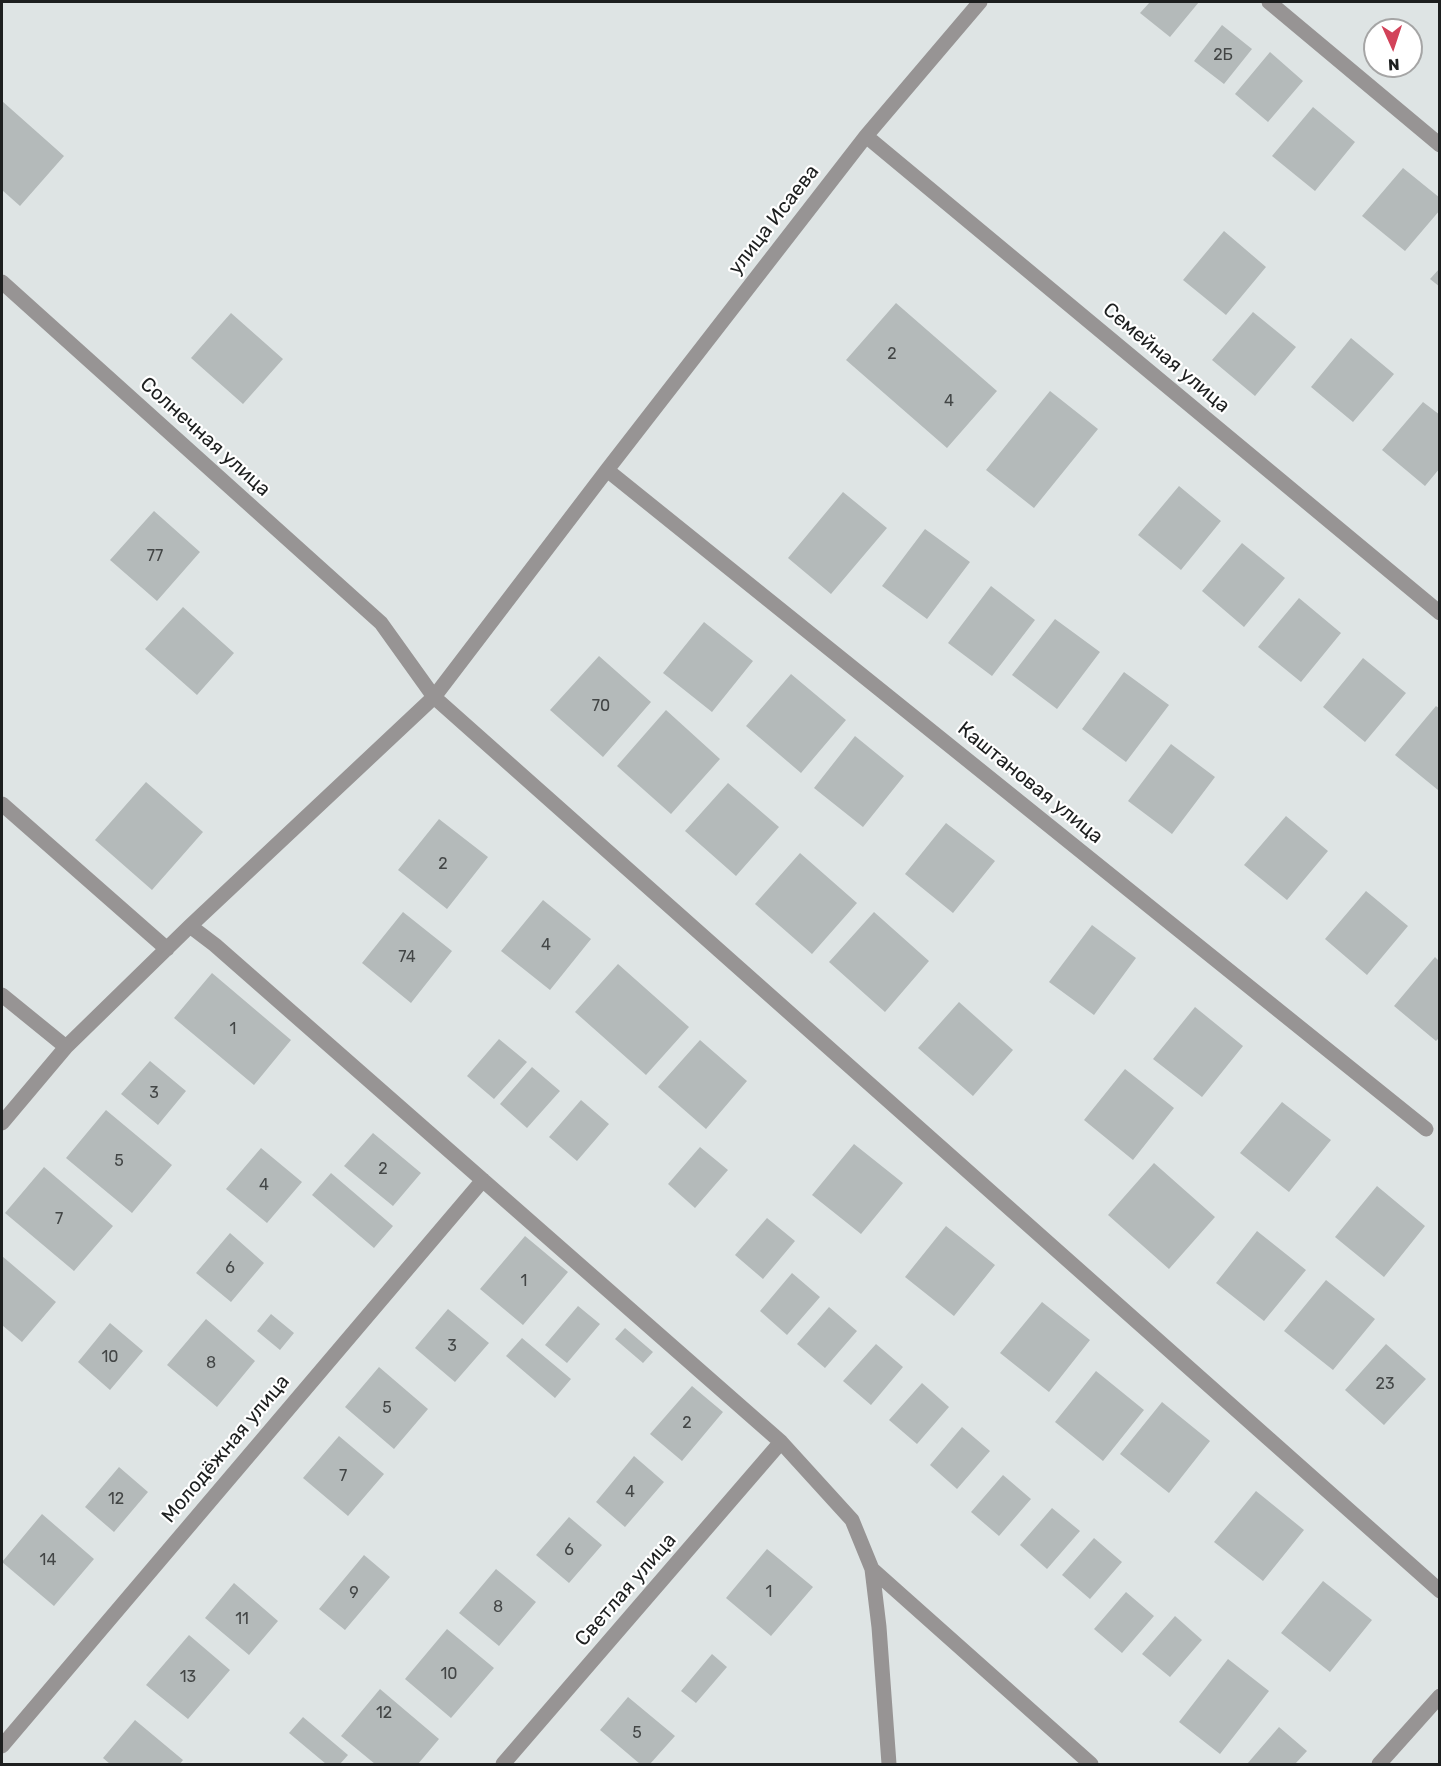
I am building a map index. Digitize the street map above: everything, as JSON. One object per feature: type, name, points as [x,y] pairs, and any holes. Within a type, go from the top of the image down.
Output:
[{"type":"street","name":"улица Исаева","points":[[2,1123],[66,1047],[190,926],[434,697],[606,470],[866,136],[980,2]]},
{"type":"street","points":[[1269,2],[1440,145]]},
{"type":"street","name":"Семейная улица","points":[[866,136],[1440,613]]},
{"type":"street","name":"Солнечная улица","points":[[2,282],[381,623],[434,697],[1440,1592]]},
{"type":"street","name":"Каштановая улица","points":[[606,470],[1426,1129]]},
{"type":"street","points":[[2,804],[167,949]]},
{"type":"street","points":[[190,926],[215,945],[781,1443],[852,1520],[872,1569],[879,1627],[889,1764]]},
{"type":"street","points":[[2,995],[66,1047]]},
{"type":"street","name":"Молодёжная улица","points":[[2,1746],[483,1180]]},
{"type":"street","name":"Светлая улица","points":[[503,1764],[781,1443]]},
{"type":"street","points":[[872,1569],[1091,1764]]},
{"type":"street","points":[[1379,1764],[1440,1696]]},
{"type":"building","points":[[1150,2],[1199,2],[1170,37],[1140,13]]},
{"type":"building","points":[[1222,25],[1252,49],[1224,84],[1194,61]]},
{"type":"building","points":[[1270,52],[1303,81],[1268,122],[1235,94]]},
{"type":"building","points":[[2,101],[64,156],[20,206],[2,190]]},
{"type":"building","points":[[1313,107],[1355,142],[1315,191],[1272,156]]},
{"type":"building","points":[[1403,168],[1440,198],[1440,210],[1405,251],[1362,216]]},
{"type":"building","points":[[1224,231],[1266,267],[1226,315],[1183,280]]},
{"type":"building","points":[[1440,268],[1440,287],[1430,279]]},
{"type":"building","points":[[896,303],[997,391],[947,448],[846,360]]},
{"type":"building","points":[[1253,312],[1296,347],[1255,396],[1212,360]]},
{"type":"building","points":[[231,313],[283,359],[243,404],[191,358]]},
{"type":"building","points":[[1351,338],[1394,374],[1353,422],[1311,387]]},
{"type":"building","points":[[1050,391],[1098,429],[1034,508],[986,470]]},
{"type":"building","points":[[1423,402],[1440,415],[1440,468],[1425,486],[1382,450]]},
{"type":"building","points":[[1179,486],[1221,521],[1181,570],[1138,535]]},
{"type":"building","points":[[843,492],[887,528],[831,594],[788,558]]},
{"type":"building","points":[[154,511],[200,552],[157,601],[110,560]]},
{"type":"building","points":[[925,529],[970,562],[927,619],[882,586]]},
{"type":"building","points":[[1242,543],[1285,578],[1244,627],[1202,591]]},
{"type":"building","points":[[991,586],[1035,620],[992,676],[948,643]]},
{"type":"building","points":[[1299,598],[1341,633],[1301,682],[1258,647]]},
{"type":"building","points":[[183,607],[234,653],[197,695],[145,649]]},
{"type":"building","points":[[1055,619],[1100,652],[1057,709],[1012,675]]},
{"type":"building","points":[[704,622],[753,661],[712,712],[663,673]]},
{"type":"building","points":[[599,656],[651,702],[603,757],[550,710]]},
{"type":"building","points":[[1363,658],[1406,693],[1365,742],[1323,707]]},
{"type":"building","points":[[1124,672],[1169,705],[1126,762],[1082,729]]},
{"type":"building","points":[[791,674],[846,720],[801,773],[746,726]]},
{"type":"building","points":[[1436,706],[1440,709],[1438,790],[1395,755]]},
{"type":"building","points":[[666,710],[720,759],[671,814],[617,766]]},
{"type":"building","points":[[855,736],[904,776],[863,827],[814,788]]},
{"type":"building","points":[[1171,744],[1215,777],[1172,834],[1128,801]]},
{"type":"building","points":[[146,782],[203,832],[152,890],[95,840]]},
{"type":"building","points":[[728,783],[779,827],[736,876],[685,831]]},
{"type":"building","points":[[1286,816],[1328,851],[1287,900],[1244,865]]},
{"type":"building","points":[[439,819],[488,857],[447,909],[398,870]]},
{"type":"building","points":[[946,823],[995,861],[953,913],[905,874]]},
{"type":"building","points":[[800,853],[857,903],[812,954],[755,904]]},
{"type":"building","points":[[1366,891],[1408,926],[1367,975],[1325,939]]},
{"type":"building","points":[[543,900],[591,939],[550,990],[501,951]]},
{"type":"building","points":[[403,912],[452,951],[411,1003],[362,963]]},
{"type":"building","points":[[874,912],[929,961],[885,1012],[829,962]]},
{"type":"building","points":[[1092,925],[1136,958],[1094,1015],[1049,982]]},
{"type":"building","points":[[1435,957],[1440,962],[1440,1037],[1436,1041],[1394,1006]]},
{"type":"building","points":[[618,964],[689,1027],[646,1075],[575,1012]]},
{"type":"building","points":[[212,973],[291,1040],[254,1085],[174,1018]]},
{"type":"building","points":[[959,1002],[1013,1050],[973,1096],[918,1048]]},
{"type":"building","points":[[1195,1007],[1243,1046],[1202,1097],[1153,1059]]},
{"type":"building","points":[[499,1039],[527,1062],[494,1099],[467,1076]]},
{"type":"building","points":[[700,1040],[747,1081],[706,1129],[658,1087]]},
{"type":"building","points":[[150,1061],[186,1091],[158,1125],[121,1094]]},
{"type":"building","points":[[532,1067],[560,1091],[527,1128],[500,1104]]},
{"type":"building","points":[[1125,1069],[1174,1108],[1133,1160],[1084,1120]]},
{"type":"building","points":[[581,1100],[609,1124],[577,1161],[549,1137]]},
{"type":"building","points":[[1282,1102],[1331,1140],[1289,1192],[1240,1153]]},
{"type":"building","points":[[106,1110],[172,1165],[132,1213],[66,1158]]},
{"type":"building","points":[[373,1133],[421,1173],[393,1206],[344,1166]]},
{"type":"building","points":[[854,1144],[903,1183],[861,1234],[812,1195]]},
{"type":"building","points":[[700,1147],[728,1170],[695,1208],[668,1184]]},
{"type":"building","points":[[261,1148],[302,1182],[267,1223],[226,1189]]},
{"type":"building","points":[[1154,1163],[1215,1217],[1169,1269],[1108,1215]]},
{"type":"building","points":[[44,1167],[113,1226],[74,1271],[5,1213]]},
{"type":"building","points":[[331,1173],[393,1226],[374,1248],[312,1195]]},
{"type":"building","points":[[1377,1186],[1425,1226],[1384,1277],[1335,1237]]},
{"type":"building","points":[[767,1218],[795,1241],[763,1279],[735,1255]]},
{"type":"building","points":[[946,1226],[995,1265],[954,1316],[905,1277]]},
{"type":"building","points":[[1257,1231],[1306,1270],[1264,1321],[1216,1283]]},
{"type":"building","points":[[230,1233],[264,1263],[231,1302],[196,1273]]},
{"type":"building","points":[[525,1236],[568,1272],[523,1325],[480,1289]]},
{"type":"building","points":[[2,1256],[56,1302],[22,1342],[2,1325]]},
{"type":"building","points":[[792,1273],[820,1297],[787,1335],[760,1311]]},
{"type":"building","points":[[1326,1280],[1375,1319],[1333,1370],[1284,1331]]},
{"type":"building","points":[[1042,1302],[1090,1340],[1049,1392],[1000,1353]]},
{"type":"building","points":[[578,1306],[600,1324],[567,1363],[545,1345]]},
{"type":"building","points":[[829,1307],[857,1331],[825,1368],[797,1344]]},
{"type":"building","points":[[448,1309],[489,1343],[455,1382],[415,1348]]},
{"type":"building","points":[[271,1314],[294,1333],[280,1350],[257,1331]]},
{"type":"building","points":[[206,1319],[255,1361],[217,1407],[167,1365]]},
{"type":"building","points":[[110,1323],[143,1351],[110,1390],[78,1362]]},
{"type":"building","points":[[625,1328],[653,1352],[643,1363],[615,1339]]},
{"type":"building","points":[[522,1338],[571,1379],[555,1398],[506,1356]]},
{"type":"building","points":[[876,1344],[903,1367],[871,1405],[843,1381]]},
{"type":"building","points":[[1386,1344],[1426,1379],[1384,1425],[1345,1390]]},
{"type":"building","points":[[379,1367],[428,1409],[394,1449],[345,1407]]},
{"type":"building","points":[[1096,1371],[1144,1410],[1103,1461],[1055,1422]]},
{"type":"building","points":[[922,1383],[949,1407],[917,1444],[889,1420]]},
{"type":"building","points":[[692,1386],[723,1412],[682,1461],[650,1434]]},
{"type":"building","points":[[1162,1402],[1210,1441],[1169,1493],[1120,1454]]},
{"type":"building","points":[[962,1427],[990,1451],[957,1489],[930,1465]]},
{"type":"building","points":[[339,1436],[384,1474],[348,1516],[303,1478]]},
{"type":"building","points":[[634,1456],[664,1482],[625,1527],[596,1502]]},
{"type":"building","points":[[119,1467],[148,1492],[114,1532],[85,1507]]},
{"type":"building","points":[[1003,1475],[1031,1499],[999,1536],[971,1512]]},
{"type":"building","points":[[1256,1491],[1304,1530],[1263,1581],[1214,1542]]},
{"type":"building","points":[[1052,1508],[1080,1531],[1047,1569],[1020,1545]]},
{"type":"building","points":[[42,1514],[94,1559],[54,1606],[2,1562]]},
{"type":"building","points":[[569,1517],[602,1545],[569,1583],[536,1555]]},
{"type":"building","points":[[1094,1538],[1122,1562],[1090,1599],[1062,1575]]},
{"type":"building","points":[[767,1549],[813,1587],[771,1636],[726,1598]]},
{"type":"building","points":[[364,1555],[390,1577],[345,1630],[319,1609]]},
{"type":"building","points":[[496,1569],[536,1602],[499,1646],[459,1613]]},
{"type":"building","points":[[1323,1581],[1372,1620],[1330,1672],[1281,1633]]},
{"type":"building","points":[[234,1583],[278,1621],[249,1655],[205,1618]]},
{"type":"building","points":[[1126,1592],[1154,1616],[1122,1653],[1094,1629]]},
{"type":"building","points":[[1175,1616],[1202,1640],[1170,1677],[1142,1654]]},
{"type":"building","points":[[447,1629],[494,1668],[451,1718],[405,1679]]},
{"type":"building","points":[[189,1635],[230,1670],[188,1719],[146,1685]]},
{"type":"building","points":[[712,1654],[727,1667],[696,1703],[681,1691]]},
{"type":"building","points":[[1228,1659],[1269,1691],[1220,1754],[1179,1722]]},
{"type":"building","points":[[380,1689],[439,1739],[418,1764],[375,1764],[341,1736]]},
{"type":"building","points":[[628,1697],[675,1736],[650,1764],[640,1764],[600,1730]]},
{"type":"building","points":[[303,1717],[348,1755],[340,1764],[326,1764],[289,1733]]},
{"type":"building","points":[[135,1720],[183,1760],[180,1764],[110,1764],[103,1758]]},
{"type":"building","points":[[1279,1727],[1307,1751],[1295,1764],[1247,1764]]}]
